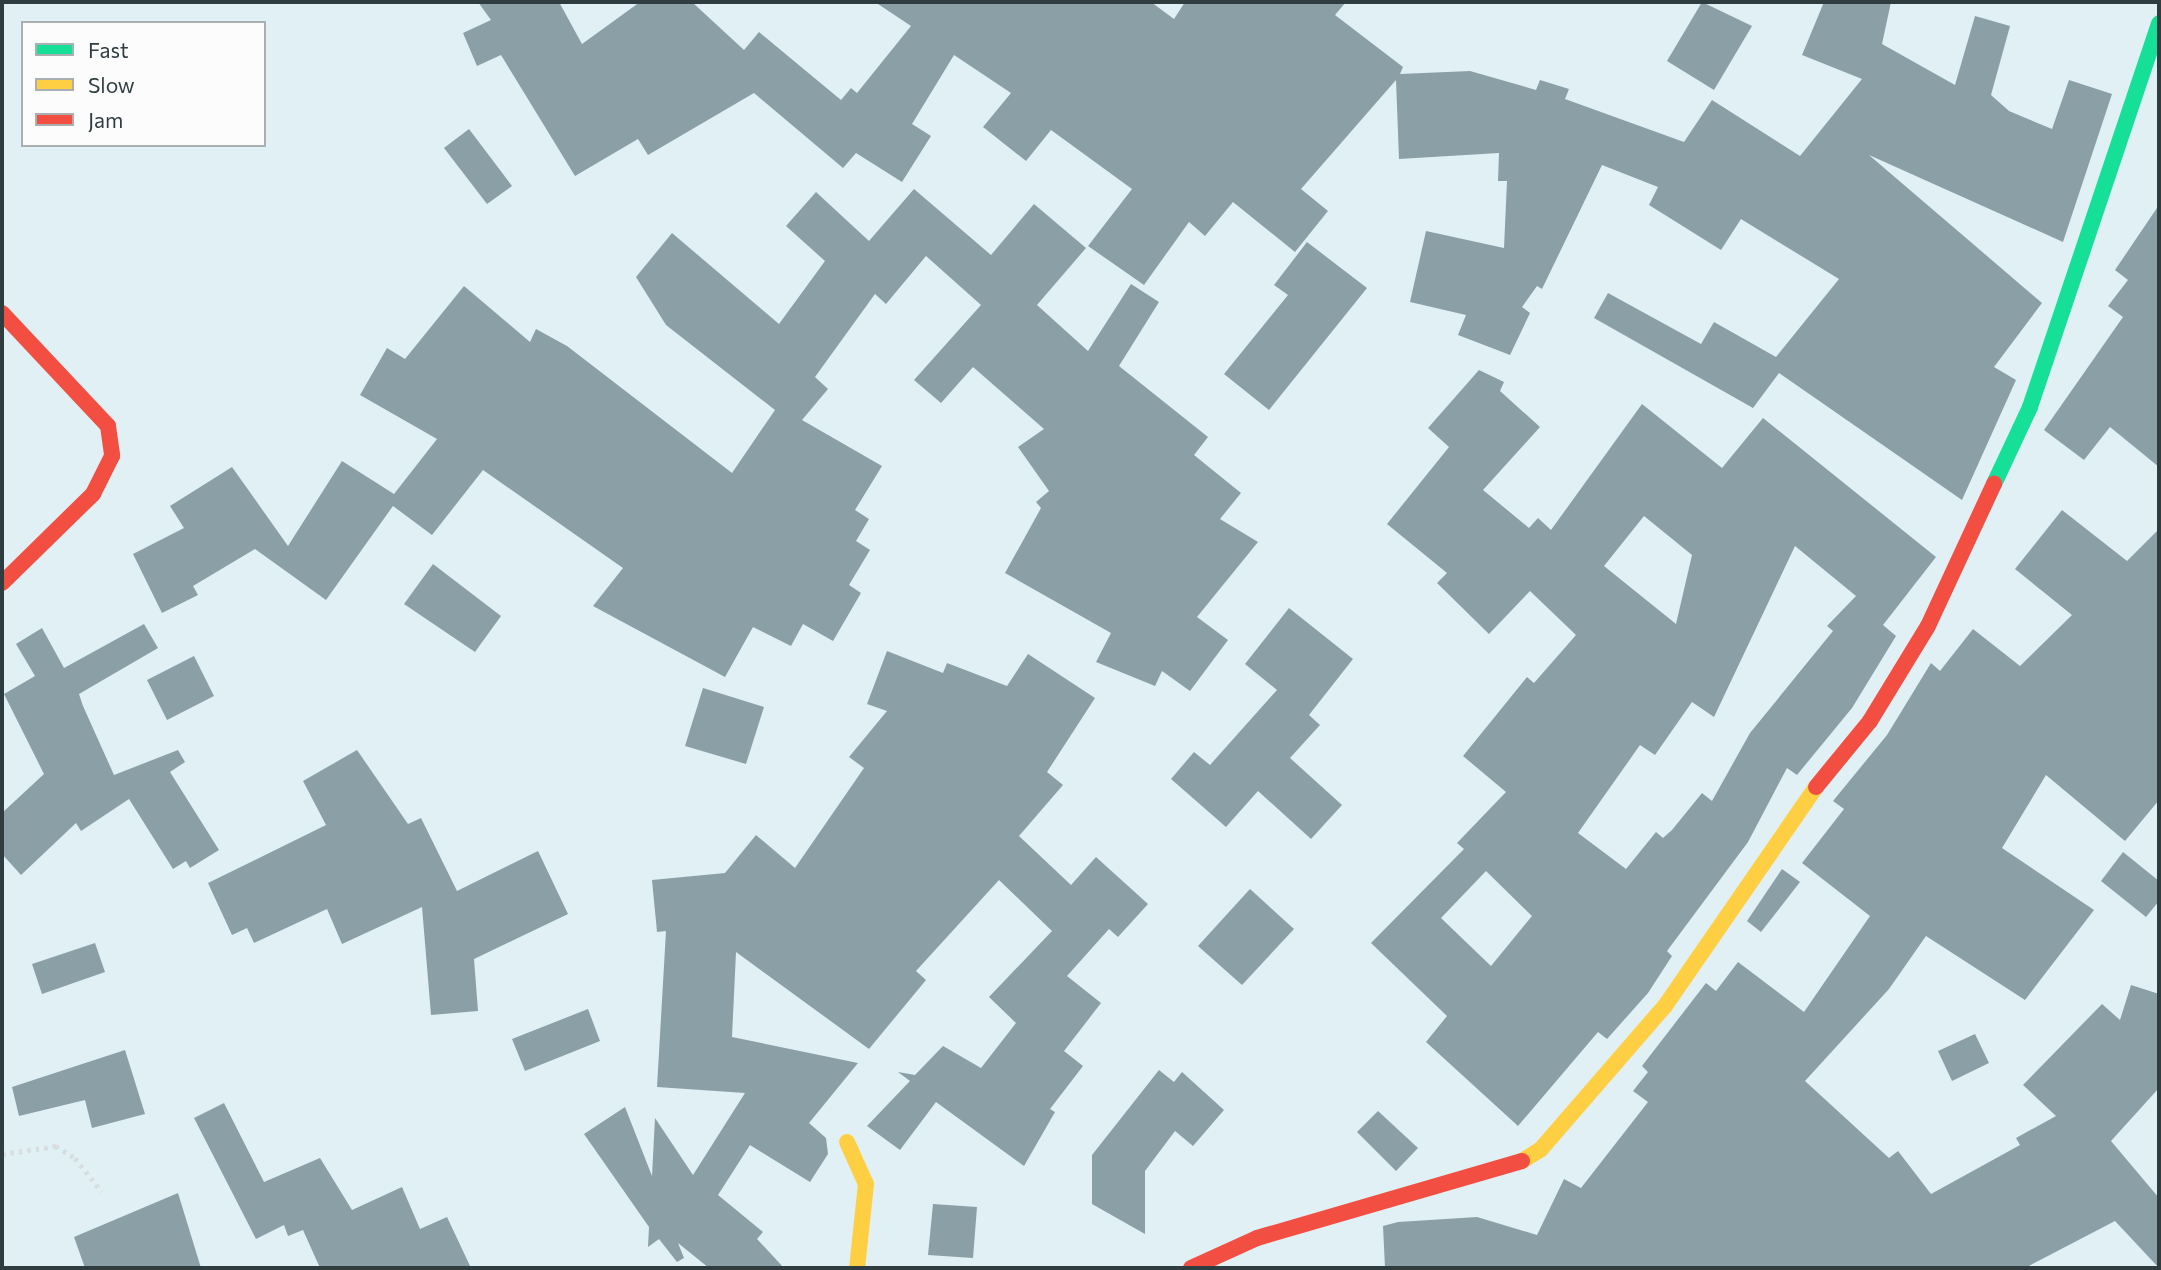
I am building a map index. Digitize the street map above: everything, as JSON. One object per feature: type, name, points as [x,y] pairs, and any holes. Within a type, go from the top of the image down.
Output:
[{"type":"street","points":[[1191,1268],[1257,1238],[1472,1183],[1510,1168],[1541,1149],[1665,1006],[1787,822],[1870,721],[1928,626],[2030,407],[2159,23]]},
{"type":"street","points":[[2,313],[108,426],[113,456],[93,494],[2,583]]},
{"type":"street","points":[[848,1142],[866,1184],[857,1268]]},
{"type":"path","points":[[2,1154],[56,1146],[102,1192]]},
{"type":"building","points":[[478,2],[559,2],[582,44],[640,2],[692,2],[744,50],[759,32],[841,100],[851,88],[857,93],[911,26],[875,2],[1151,2],[1174,19],[1185,2],[1346,2],[1335,15],[1403,67],[1400,74],[1470,71],[1536,90],[1540,80],[1569,89],[1565,99],[1684,142],[1712,100],[1800,156],[1862,79],[1802,55],[1824,2],[1891,2],[1882,44],[1955,85],[1975,16],[2010,26],[1991,95],[2009,111],[2052,129],[2069,80],[2112,94],[2063,242],[1869,155],[2042,303],[1994,367],[2016,380],[1962,500],[1779,373],[1753,408],[1594,318],[1608,293],[1701,344],[1714,322],[1776,357],[1839,279],[1741,219],[1721,250],[1649,205],[1658,187],[1602,165],[1542,289],[1537,286],[1522,307],[1530,313],[1510,355],[1458,335],[1466,315],[1410,302],[1426,231],[1504,248],[1507,181],[1498,181],[1499,153],[1399,159],[1396,80],[1301,189],[1328,211],[1295,252],[1233,202],[1205,236],[1189,222],[1144,285],[1088,246],[1132,189],[1051,130],[1026,161],[983,127],[1011,93],[954,55],[912,124],[931,136],[902,182],[856,153],[843,168],[754,93],[648,155],[638,139],[575,176],[501,55],[477,66],[463,33],[491,20]]},
{"type":"building","points":[[1702,2],[1752,26],[1714,90],[1667,61]]},
{"type":"building","points":[[469,129],[512,186],[487,204],[444,148]]},
{"type":"building","points":[[914,189],[991,255],[1034,204],[1086,248],[1037,305],[1088,351],[1131,284],[1159,302],[1119,366],[1208,437],[1194,455],[1241,493],[1220,519],[1258,542],[1197,617],[1228,640],[1190,691],[1162,671],[1155,686],[1096,662],[1111,633],[1005,573],[1041,508],[1036,502],[1049,491],[1018,447],[1044,429],[973,367],[941,403],[914,380],[981,305],[926,256],[886,304],[875,294],[815,377],[828,389],[802,420],[882,466],[855,510],[869,519],[856,541],[870,550],[849,585],[861,593],[833,641],[803,624],[791,646],[753,627],[725,677],[593,606],[623,568],[483,470],[432,535],[393,506],[326,600],[255,549],[193,586],[198,595],[162,613],[133,554],[184,528],[170,506],[232,467],[288,546],[342,461],[394,494],[437,439],[360,395],[387,348],[405,359],[464,286],[530,342],[536,329],[567,346],[732,473],[775,410],[666,325],[636,277],[672,233],[779,324],[825,261],[786,226],[816,192],[869,241]]},
{"type":"building","points":[[2159,205],[2159,467],[2110,427],[2084,460],[2044,430],[2123,317],[2108,306],[2128,280],[2115,270]]},
{"type":"building","points":[[1307,242],[1367,288],[1269,410],[1224,374],[1288,295],[1274,285]]},
{"type":"building","points":[[1479,370],[1504,382],[1500,391],[1540,427],[1483,490],[1529,528],[1538,518],[1551,530],[1642,404],[1722,468],[1763,418],[1936,557],[1883,625],[1896,636],[1852,708],[1797,775],[1787,768],[1748,842],[1667,951],[1672,956],[1648,993],[1607,1039],[1598,1032],[1518,1126],[1426,1042],[1447,1016],[1371,943],[1464,849],[1457,843],[1506,792],[1463,756],[1527,677],[1534,683],[1576,635],[1530,591],[1489,634],[1437,583],[1447,573],[1387,524],[1449,447],[1428,428]],"holes":[[[1644,516],[1692,555],[1676,624],[1604,566]],[[1795,546],[1856,596],[1827,626],[1833,631],[1750,733],[1712,801],[1702,793],[1672,830],[1663,838],[1656,832],[1626,869],[1578,833],[1640,745],[1655,755],[1692,702],[1714,717]],[[1486,871],[1532,916],[1491,966],[1441,918]]]},
{"type":"building","points":[[2062,510],[2127,561],[2159,529],[2159,800],[2125,841],[2046,775],[2002,848],[2094,910],[2025,1000],[1926,936],[1889,989],[1805,1081],[1889,1158],[1898,1151],[1931,1194],[2020,1145],[2016,1138],[2056,1116],[2023,1085],[2102,1004],[2120,1020],[2131,985],[2159,994],[2159,1088],[2111,1141],[2159,1198],[2159,1268],[2115,1221],[2025,1268],[1385,1268],[1383,1226],[1398,1222],[1477,1217],[1537,1235],[1564,1179],[1581,1188],[1648,1102],[1633,1091],[1648,1072],[1642,1066],[1706,983],[1716,991],[1738,962],[1804,1012],[1870,916],[1802,863],[1844,809],[1833,801],[1887,735],[1931,663],[1940,671],[1973,629],[2020,666],[2072,615],[2015,569]]},
{"type":"building","points":[[433,564],[501,616],[475,652],[404,604]]},
{"type":"building","points":[[1289,608],[1353,659],[1309,715],[1320,725],[1290,758],[1342,805],[1311,839],[1258,791],[1226,827],[1171,779],[1194,752],[1210,765],[1277,690],[1245,664]]},
{"type":"building","points":[[144,624],[158,648],[79,694],[114,775],[178,750],[185,762],[170,772],[219,850],[190,868],[186,861],[173,869],[129,799],[81,831],[76,823],[21,875],[2,854],[2,813],[44,774],[4,694],[35,676],[16,644],[42,628],[64,668]]},
{"type":"building","points":[[887,651],[943,673],[947,663],[1007,686],[1028,654],[1095,698],[1047,772],[1063,785],[1019,836],[1071,885],[1096,857],[1148,904],[1118,937],[1109,929],[1067,976],[1101,1003],[1064,1051],[1083,1066],[1050,1109],[1055,1112],[1024,1166],[936,1102],[900,1150],[867,1126],[910,1081],[898,1072],[915,1075],[943,1046],[981,1068],[1016,1023],[989,997],[1052,931],[999,880],[916,971],[926,980],[869,1049],[736,952],[732,1037],[858,1063],[809,1123],[826,1138],[828,1154],[810,1182],[750,1145],[718,1195],[763,1232],[757,1239],[784,1268],[709,1268],[678,1243],[684,1258],[677,1262],[659,1239],[648,1247],[649,1227],[584,1134],[625,1107],[652,1176],[655,1118],[693,1175],[745,1093],[657,1087],[666,931],[657,932],[652,880],[725,873],[756,835],[795,868],[864,768],[849,757],[887,711],[867,704]]},
{"type":"building","points":[[194,656],[214,696],[167,720],[147,680]]},
{"type":"building","points":[[703,688],[764,707],[746,764],[685,746]]},
{"type":"building","points":[[357,750],[408,824],[421,818],[457,891],[538,851],[568,914],[474,959],[478,1011],[431,1015],[422,907],[342,944],[327,909],[254,943],[247,928],[232,935],[208,883],[326,825],[303,781]]},
{"type":"building","points":[[2123,852],[2159,881],[2159,901],[2146,917],[2101,881]]},
{"type":"building","points":[[1782,869],[1800,882],[1761,932],[1747,921]]},
{"type":"building","points":[[1250,889],[1294,929],[1242,985],[1198,946]]},
{"type":"building","points":[[95,943],[105,972],[42,994],[32,964]]},
{"type":"building","points":[[588,1009],[600,1041],[525,1071],[512,1039]]},
{"type":"building","points":[[1975,1034],[1989,1063],[1952,1081],[1938,1051]]},
{"type":"building","points":[[125,1050],[145,1114],[92,1128],[85,1100],[19,1116],[12,1087]]},
{"type":"building","points":[[1159,1070],[1174,1082],[1182,1072],[1224,1110],[1193,1146],[1175,1131],[1145,1171],[1145,1234],[1092,1204],[1092,1155]]},
{"type":"building","points":[[224,1103],[264,1182],[320,1158],[352,1210],[402,1187],[420,1229],[447,1217],[471,1268],[320,1268],[303,1230],[288,1236],[284,1225],[256,1239],[194,1118]]},
{"type":"building","points":[[1378,1111],[1418,1148],[1396,1171],[1357,1132]]},
{"type":"building","points":[[178,1193],[201,1268],[85,1268],[74,1237]]},
{"type":"building","points":[[933,1204],[977,1207],[973,1258],[928,1255]]},
{"type":"traffic: fast","points":[[1994,484],[2030,407],[2159,23]]},
{"type":"traffic: slow","points":[[1522,1161],[1541,1149],[1665,1006],[1816,787]]},
{"type":"traffic: slow","points":[[847,1142],[866,1184],[857,1268]]},
{"type":"traffic: jam","points":[[2,313],[108,426],[112,456],[93,494],[2,583]]},
{"type":"traffic: jam","points":[[1816,787],[1870,721],[1928,626],[1994,484]]},
{"type":"traffic: jam","points":[[1191,1268],[1257,1238],[1522,1161]]}]
